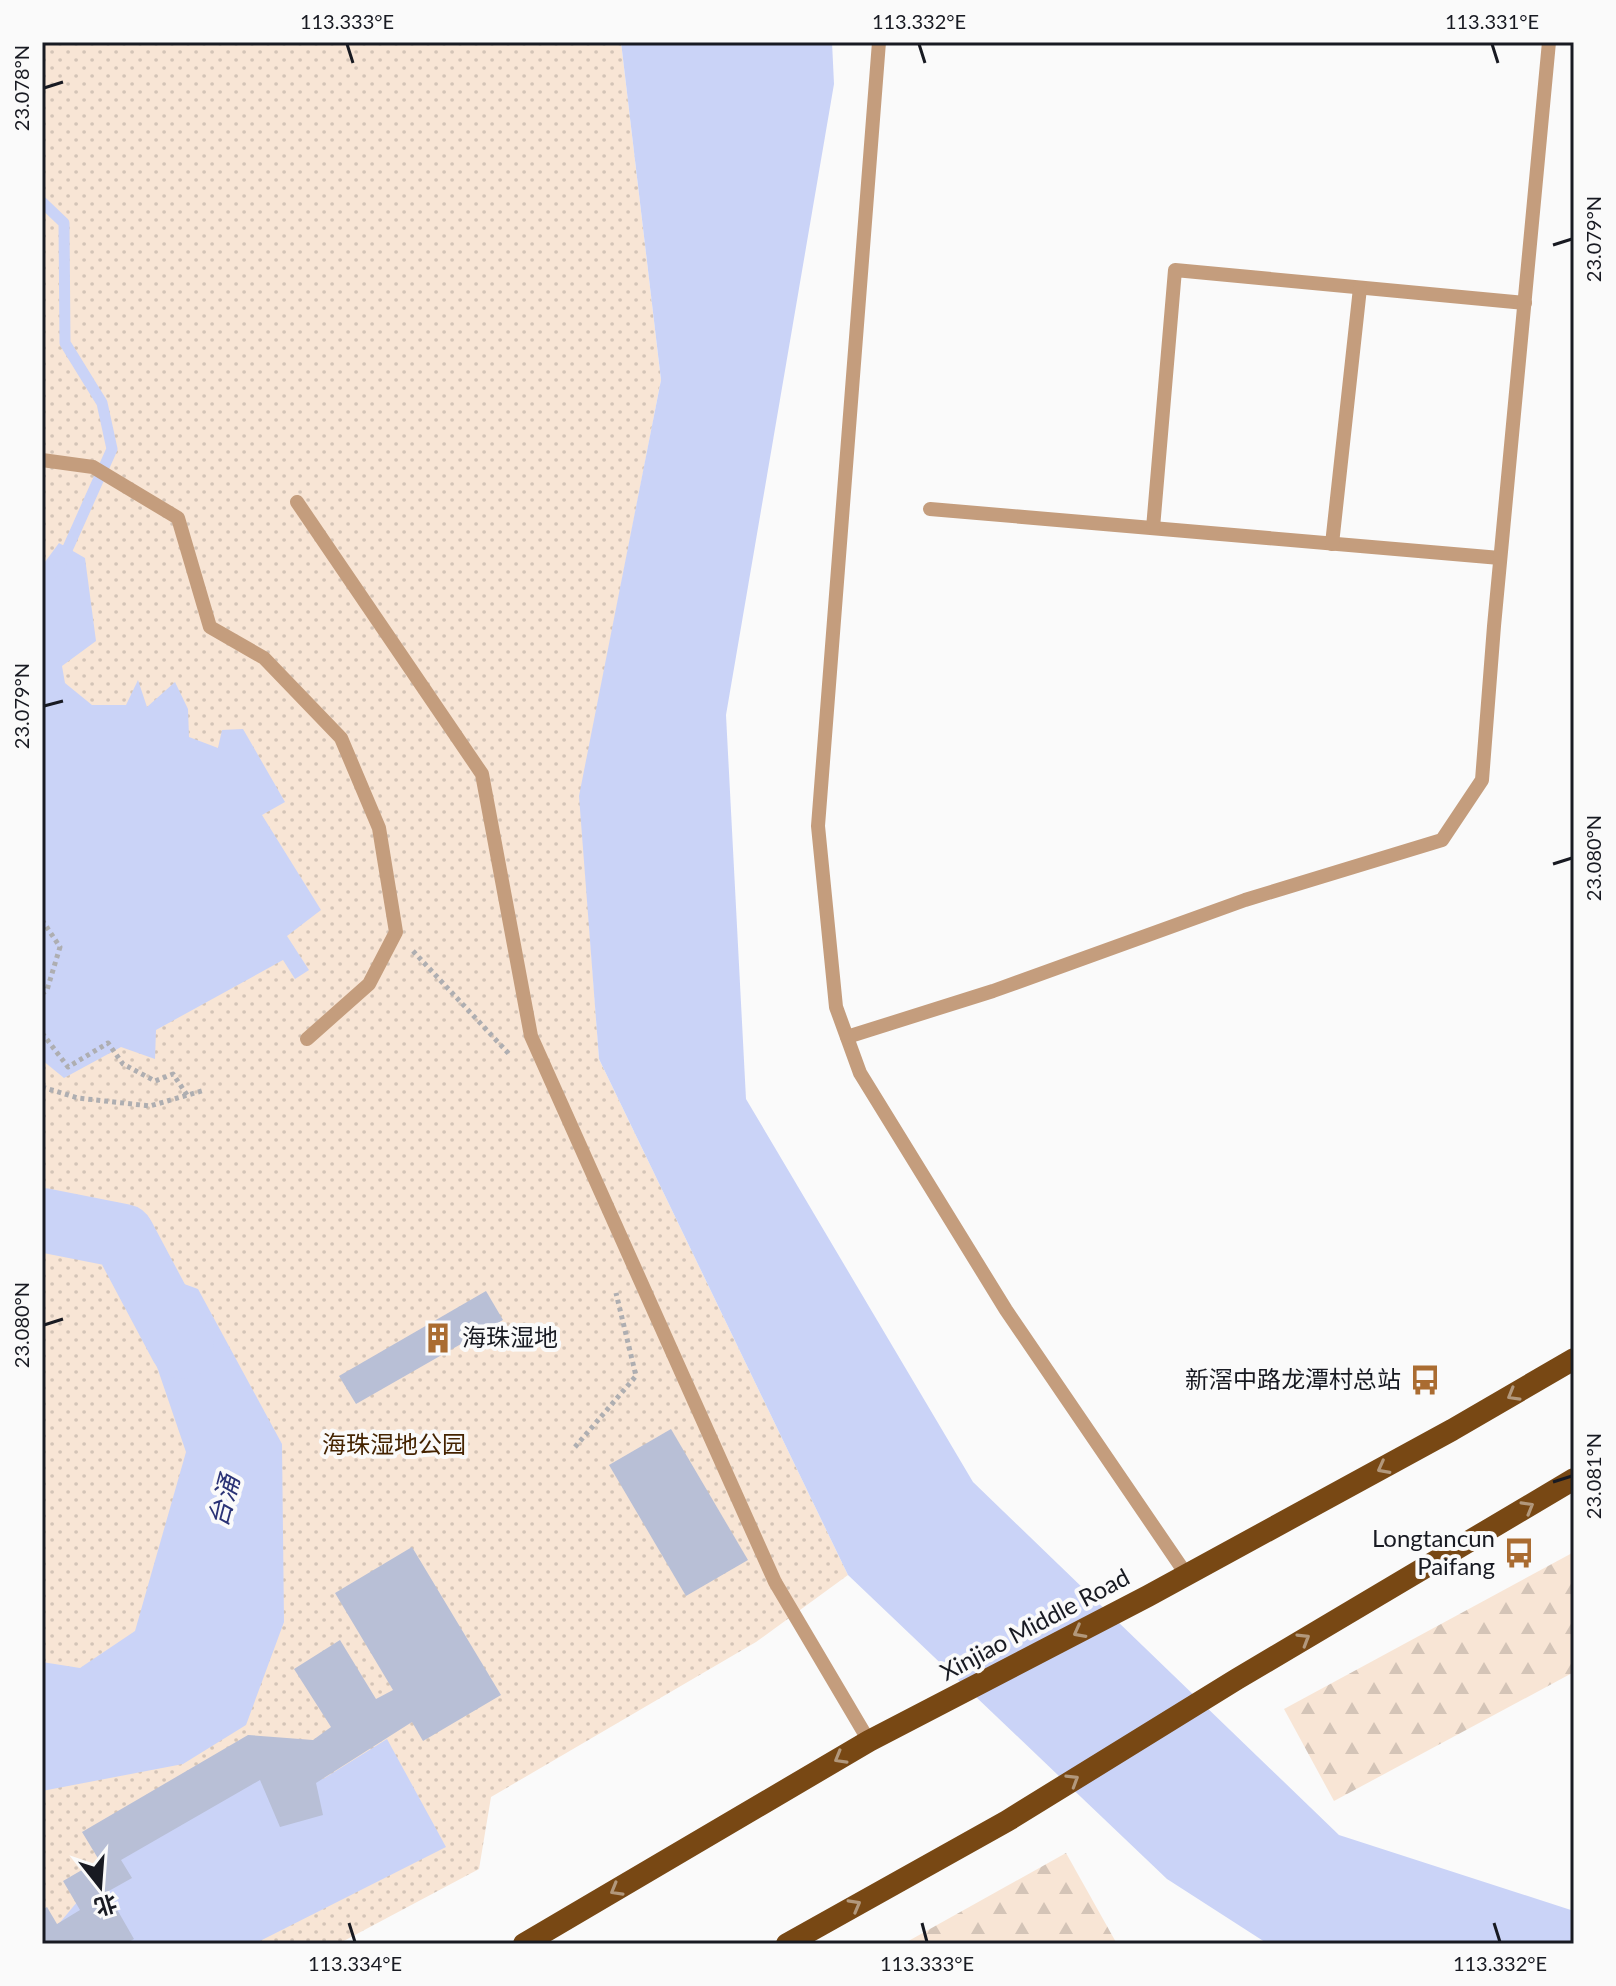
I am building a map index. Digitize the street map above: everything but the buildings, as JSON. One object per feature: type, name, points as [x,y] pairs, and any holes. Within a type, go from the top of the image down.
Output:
[{"type":"highway","name":"Xinjiao Middle Road","points":[[524,1944],[869,1741],[1148,1596],[1452,1430],[1574,1359]]},
{"type":"highway","points":[[787,1944],[1007,1821],[1237,1679],[1574,1479]]},
{"type":"lane","points":[[879,42],[818,826],[836,1007],[860,1073],[1006,1310],[1186,1574]]},
{"type":"lane","points":[[847,1037],[993,991],[1245,900],[1442,840],[1482,780],[1549,42]]},
{"type":"lane","points":[[1153,528],[1175,270],[1525,303]]},
{"type":"lane","points":[[1332,544],[1360,288]]},
{"type":"lane","points":[[42,460],[93,467],[178,518],[210,627],[264,658],[341,738],[379,828],[396,932],[369,984],[307,1039]]},
{"type":"lane","points":[[297,502],[482,774],[531,1036],[775,1582],[869,1741]]},
{"type":"lane","points":[[930,509],[1500,558]]},
{"type":"path","points":[[42,920],[60,947],[47,990],[42,994]]},
{"type":"path","points":[[396,932],[518,1063]]},
{"type":"path","points":[[42,1033],[68,1067],[108,1043],[123,1064],[155,1081],[173,1074],[187,1095]]},
{"type":"path","points":[[42,1087],[78,1098],[150,1106],[205,1090]]},
{"type":"path","points":[[575,1447],[636,1376],[614,1289]]},
{"type":"green space","name":"海珠湿地公园","points":[[42,42],[621,42],[661,380],[580,796],[599,1059],[848,1575],[756,1642],[491,1797],[479,1869],[338,1944],[42,1944]]},
{"type":"green space","points":[[1574,1552],[1574,1672],[1334,1801],[1284,1709]]},
{"type":"green space","points":[[1066,1853],[1117,1944],[903,1944]]},
{"type":"water","points":[[621,42],[832,42],[834,84],[726,715],[746,1099],[973,1482],[1339,1835],[1574,1911],[1574,1944],[1268,1944],[1167,1879],[848,1575],[599,1059],[579,796],[661,380]]},
{"type":"water","points":[[59,543],[85,558],[96,641],[62,666],[65,683],[92,705],[126,705],[138,680],[147,707],[175,682],[188,709],[189,737],[218,748],[222,730],[243,729],[285,802],[262,815],[321,910],[287,936],[309,970],[295,979],[283,960],[156,1030],[155,1059],[121,1047],[64,1078],[42,1060],[42,566]]},
{"type":"water","points":[[140,1268],[198,1289],[282,1444],[284,1622],[246,1725],[183,1764],[42,1791],[42,1662],[80,1668],[135,1631],[186,1452],[141,1320]]},
{"type":"water","points":[[387,1739],[446,1847],[254,1944],[42,1944],[118,1853],[255,1765],[323,1779]]},
{"type":"waterway","points":[[42,202],[64,223],[65,343],[102,403],[112,449],[59,568],[42,581]]},
{"type":"waterway","name":"台涌","points":[[42,1220],[123,1236],[182,1347]]},
{"type":"place","name":"海珠湿地","points":[[438,1338]]},
{"type":"place","name":"新滘中路龙潭村总站","points":[[1425,1380]]},
{"type":"place","name":"Longtancun Paifang","points":[[1519,1553]]}]
